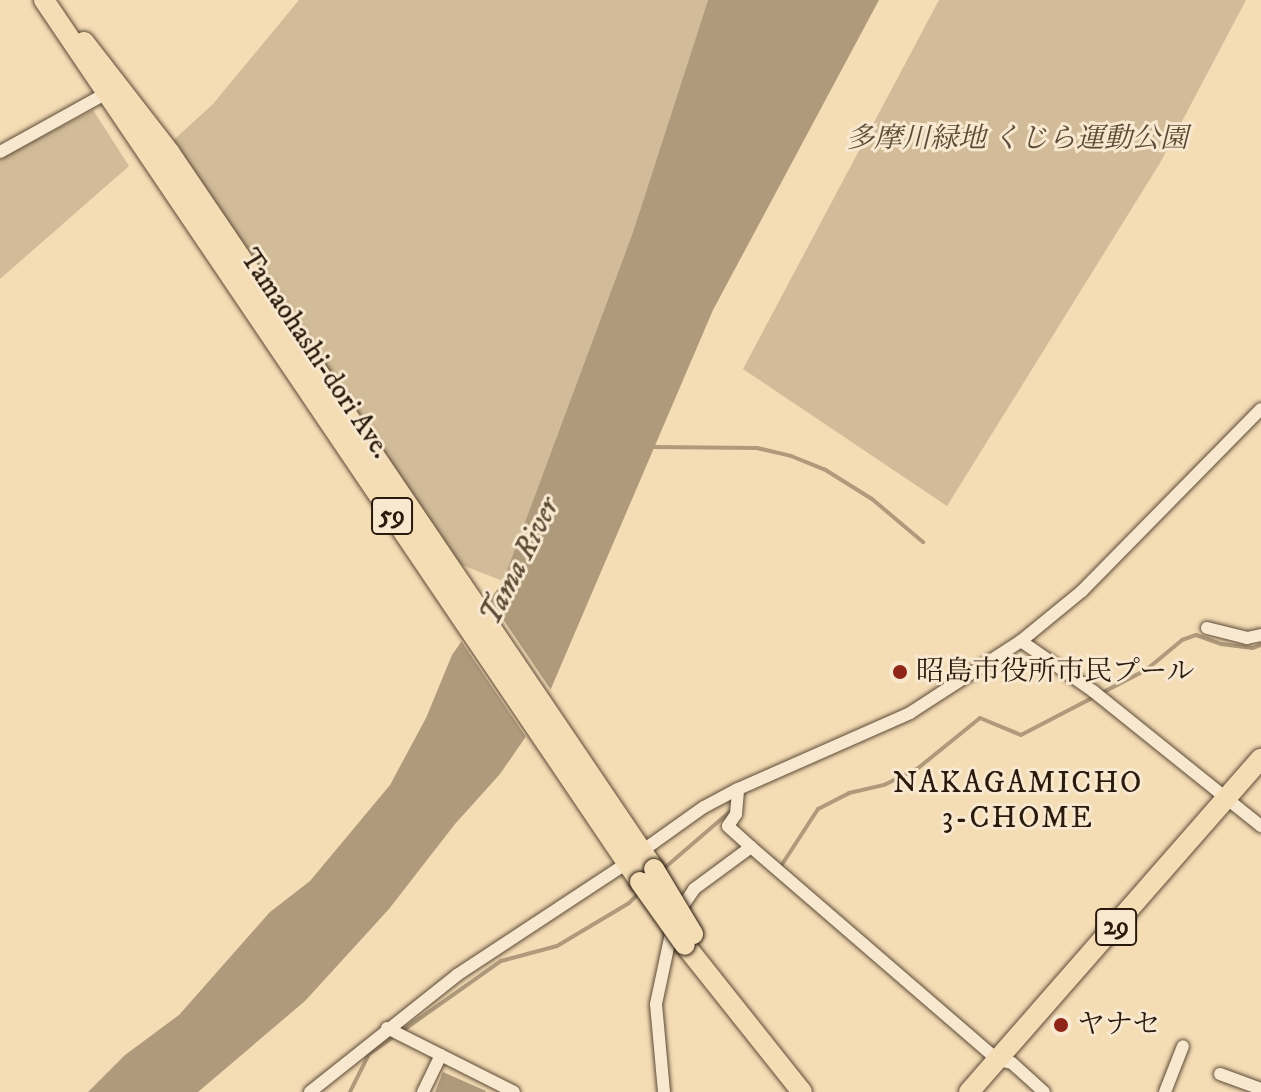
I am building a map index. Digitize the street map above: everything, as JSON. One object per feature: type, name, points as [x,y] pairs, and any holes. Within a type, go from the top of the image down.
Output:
[{"type":"main road","name":"Tamaohashi-dori Ave.","points":[[47,0],[105,94],[632,853]]},
{"type":"main road","name":"Tamaohashi-dori Ave.","points":[[47,0],[170,153],[689,940],[737,1011],[802,1092]]},
{"type":"main road","name":"29","points":[[969,1092],[1261,759]]},
{"type":"street","points":[[0,152],[105,94]]},
{"type":"street","points":[[310,1092],[394,1031],[479,960],[632,853],[704,807],[739,794],[910,713],[1021,641],[1082,591],[1261,409]]},
{"type":"street","points":[[1207,628],[1247,638],[1261,635]]},
{"type":"street","points":[[1021,641],[1093,691],[1261,826]]},
{"type":"street","points":[[739,794],[736,814],[728,826],[998,1060],[1012,1063],[1044,1092]]},
{"type":"street","points":[[664,1092],[656,1004],[674,919],[694,889],[751,847]]},
{"type":"street","points":[[394,1031],[514,1092]]},
{"type":"street","points":[[1165,1092],[1183,1046]]},
{"type":"street","points":[[423,1092],[441,1055]]},
{"type":"street","points":[[1220,1074],[1261,1089]]},
{"type":"green space","points":[[299,0],[708,0],[633,232],[503,581],[444,558],[166,147],[213,104]]},
{"type":"green space","name":"多摩川緑地 くじら運動公園","points":[[939,0],[1246,0],[1160,163],[947,506],[743,369]]},
{"type":"green space","points":[[93,110],[129,166],[0,279],[0,159]]},
{"type":"water","name":"Tama River","points":[[708,0],[879,0],[713,310],[538,719],[500,774],[455,824],[389,909],[305,1001],[198,1092],[88,1092],[125,1055],[179,1015],[270,912],[310,881],[390,785],[426,718],[452,655],[503,581],[633,232]]},
{"type":"water","points":[[443,1072],[486,1091],[435,1092]]},
{"type":"pier","points":[[488,597],[553,693],[528,740],[459,638]]},
{"type":"waterway","points":[[654,447],[757,448],[791,456],[824,469],[872,499],[923,542]]},
{"type":"waterway","points":[[781,866],[818,809],[849,793],[884,785],[917,769],[980,718],[1021,735],[1146,670],[1182,640],[1196,635],[1221,644],[1253,648],[1261,645]]},
{"type":"waterway","points":[[661,871],[733,809]]},
{"type":"waterway","points":[[402,1031],[501,961],[557,946],[629,903],[640,892]]},
{"type":"waterway","points":[[350,1092],[369,1054],[395,1036]]},
{"type":"place","name":"昭島市役所市民プール","points":[[900,672]]},
{"type":"place","name":"ヤナセ","points":[[1061,1025]]},
{"type":"district","name":"NAKAGAMICHO 3-CHOME","points":[[1018,801]]}]
